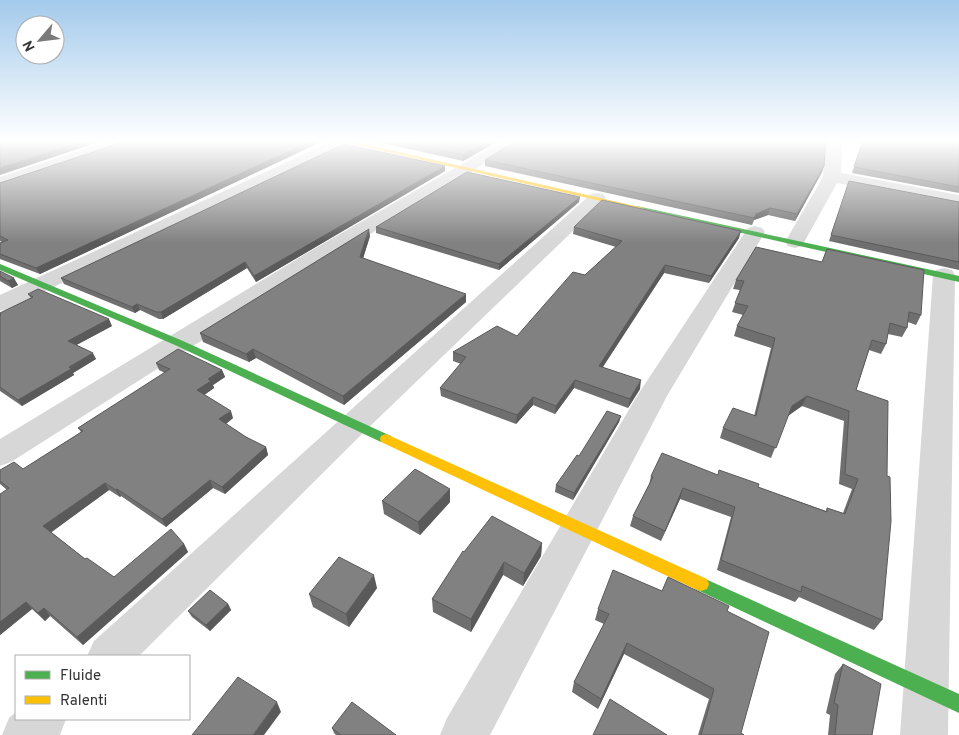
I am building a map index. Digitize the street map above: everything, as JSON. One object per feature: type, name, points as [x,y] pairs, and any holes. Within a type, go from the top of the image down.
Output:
[{"type":"street","points":[[0,183],[26,174]]},
{"type":"street","points":[[0,304],[273,174]]},
{"type":"street","points":[[0,454],[320,255],[456,174]]},
{"type":"street","points":[[494,174],[951,277],[925,688],[924,735]]},
{"type":"street","points":[[795,242],[832,178],[832,174]]},
{"type":"street","points":[[832,178],[959,201]]},
{"type":"street","points":[[110,655],[352,424],[597,198]]},
{"type":"street","points":[[464,735],[580,529],[652,396],[755,232]]},
{"type":"street","points":[[0,266],[179,343],[959,704]]},
{"type":"street","points":[[26,735],[42,720]]},
{"type":"building","points":[[26,174],[239,174],[36,268],[0,254],[0,243],[8,240],[0,236],[0,183]]},
{"type":"building","points":[[280,174],[431,174],[254,276],[245,262],[161,312],[156,312],[137,304],[132,307],[61,278]]},
{"type":"building","points":[[463,174],[477,174],[580,197],[499,264],[376,227]]},
{"type":"building","points":[[551,174],[819,174],[797,214],[770,208],[756,214],[754,218]]},
{"type":"building","points":[[892,174],[959,174],[959,187]]},
{"type":"building","points":[[849,181],[959,202],[959,262],[831,235]]},
{"type":"building","points":[[602,200],[741,231],[711,276],[665,265],[599,366],[641,380],[630,399],[575,380],[556,406],[533,397],[517,415],[440,388],[466,357],[453,352],[497,326],[517,336],[573,272],[585,275],[622,241],[574,227]]},
{"type":"building","points":[[369,229],[360,257],[466,294],[343,396],[253,349],[246,354],[200,333]]},
{"type":"building","points":[[756,247],[822,262],[827,249],[924,270],[921,315],[909,312],[907,328],[890,323],[886,344],[872,340],[856,390],[888,401],[887,476],[890,477],[891,521],[882,620],[802,586],[801,592],[721,560],[735,507],[683,488],[665,531],[633,516],[653,477],[651,476],[662,453],[718,475],[719,470],[759,484],[758,487],[827,512],[827,508],[845,514],[858,479],[845,474],[849,411],[807,396],[792,406],[776,448],[723,428],[733,408],[756,416],[775,338],[737,326],[748,306],[735,303],[744,281],[736,280]]},
{"type":"building","points":[[0,271],[14,278],[8,281],[0,276]]},
{"type":"building","points":[[38,289],[109,319],[68,341],[93,353],[69,367],[71,369],[18,400],[0,387],[0,313],[33,297],[28,294]]},
{"type":"building","points":[[178,349],[222,370],[208,379],[211,381],[197,390],[231,411],[219,419],[246,437],[266,447],[222,487],[210,480],[162,519],[105,483],[43,526],[85,559],[87,558],[114,577],[171,529],[184,544],[77,637],[44,608],[38,613],[26,602],[0,622],[0,494],[9,488],[0,481],[0,470],[14,462],[23,469],[83,431],[78,428],[170,369],[156,363]]},
{"type":"building","points":[[607,411],[621,416],[574,493],[556,485],[577,455],[579,456]]},
{"type":"building","points":[[415,469],[450,489],[418,522],[382,501]]},
{"type":"building","points":[[492,516],[542,543],[524,573],[504,562],[471,619],[432,599],[463,551]]},
{"type":"building","points":[[339,557],[374,575],[346,614],[309,594]]},
{"type":"building","points":[[613,570],[662,591],[668,577],[729,606],[727,611],[769,632],[741,733],[744,735],[701,735],[714,689],[627,643],[601,699],[574,682],[609,614],[598,609]]},
{"type":"building","points":[[210,590],[228,604],[206,625],[188,611]]},
{"type":"building","points":[[843,664],[881,684],[872,735],[835,735],[838,705],[834,703]]},
{"type":"building","points":[[238,677],[277,702],[253,735],[192,735]]},
{"type":"building","points":[[610,699],[667,735],[593,735]]},
{"type":"building","points":[[352,702],[396,735],[341,735],[332,728]]},
{"type":"traffic: fast","points":[[640,208],[959,279]]},
{"type":"traffic: fast","points":[[0,267],[179,343],[386,439]]},
{"type":"traffic: fast","points":[[701,584],[959,704]]},
{"type":"traffic: slow","points":[[490,174],[640,208]]},
{"type":"traffic: slow","points":[[386,439],[701,584]]}]
